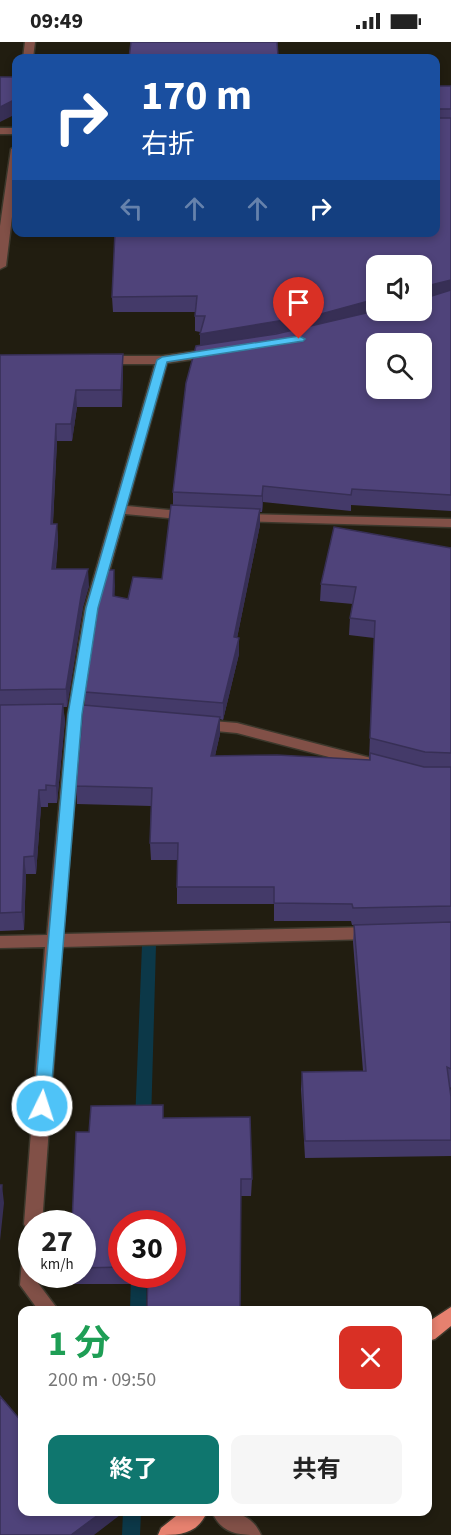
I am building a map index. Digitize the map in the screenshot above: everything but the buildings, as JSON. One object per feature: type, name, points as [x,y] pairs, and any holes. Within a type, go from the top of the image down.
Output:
[{"type":"main road","points":[[432,1330],[451,1315]]},
{"type":"main road","points":[[168,1535],[192,1516]]},
{"type":"street","points":[[0,266],[12,178]]},
{"type":"street","points":[[93,360],[162,360],[220,352]]},
{"type":"street","points":[[34,1210],[54,941],[75,714],[92,608],[118,509],[162,360]]},
{"type":"street","points":[[118,509],[202,517]]},
{"type":"street","points":[[226,518],[451,523]]},
{"type":"street","points":[[179,723],[237,728],[390,768]]},
{"type":"street","points":[[0,942],[393,933]]},
{"type":"street","points":[[31,1288],[46,1306]]},
{"type":"street","points":[[227,1516],[251,1535]]},
{"type":"waterway","points":[[143,1123],[149,945]]},
{"type":"waterway","points":[[138,1306],[139,1288]]},
{"type":"waterway","points":[[131,1535],[132,1516]]},
{"type":"route","points":[[42,1106],[54,941],[75,714],[92,608],[118,509],[162,360],[299,339]]}]
